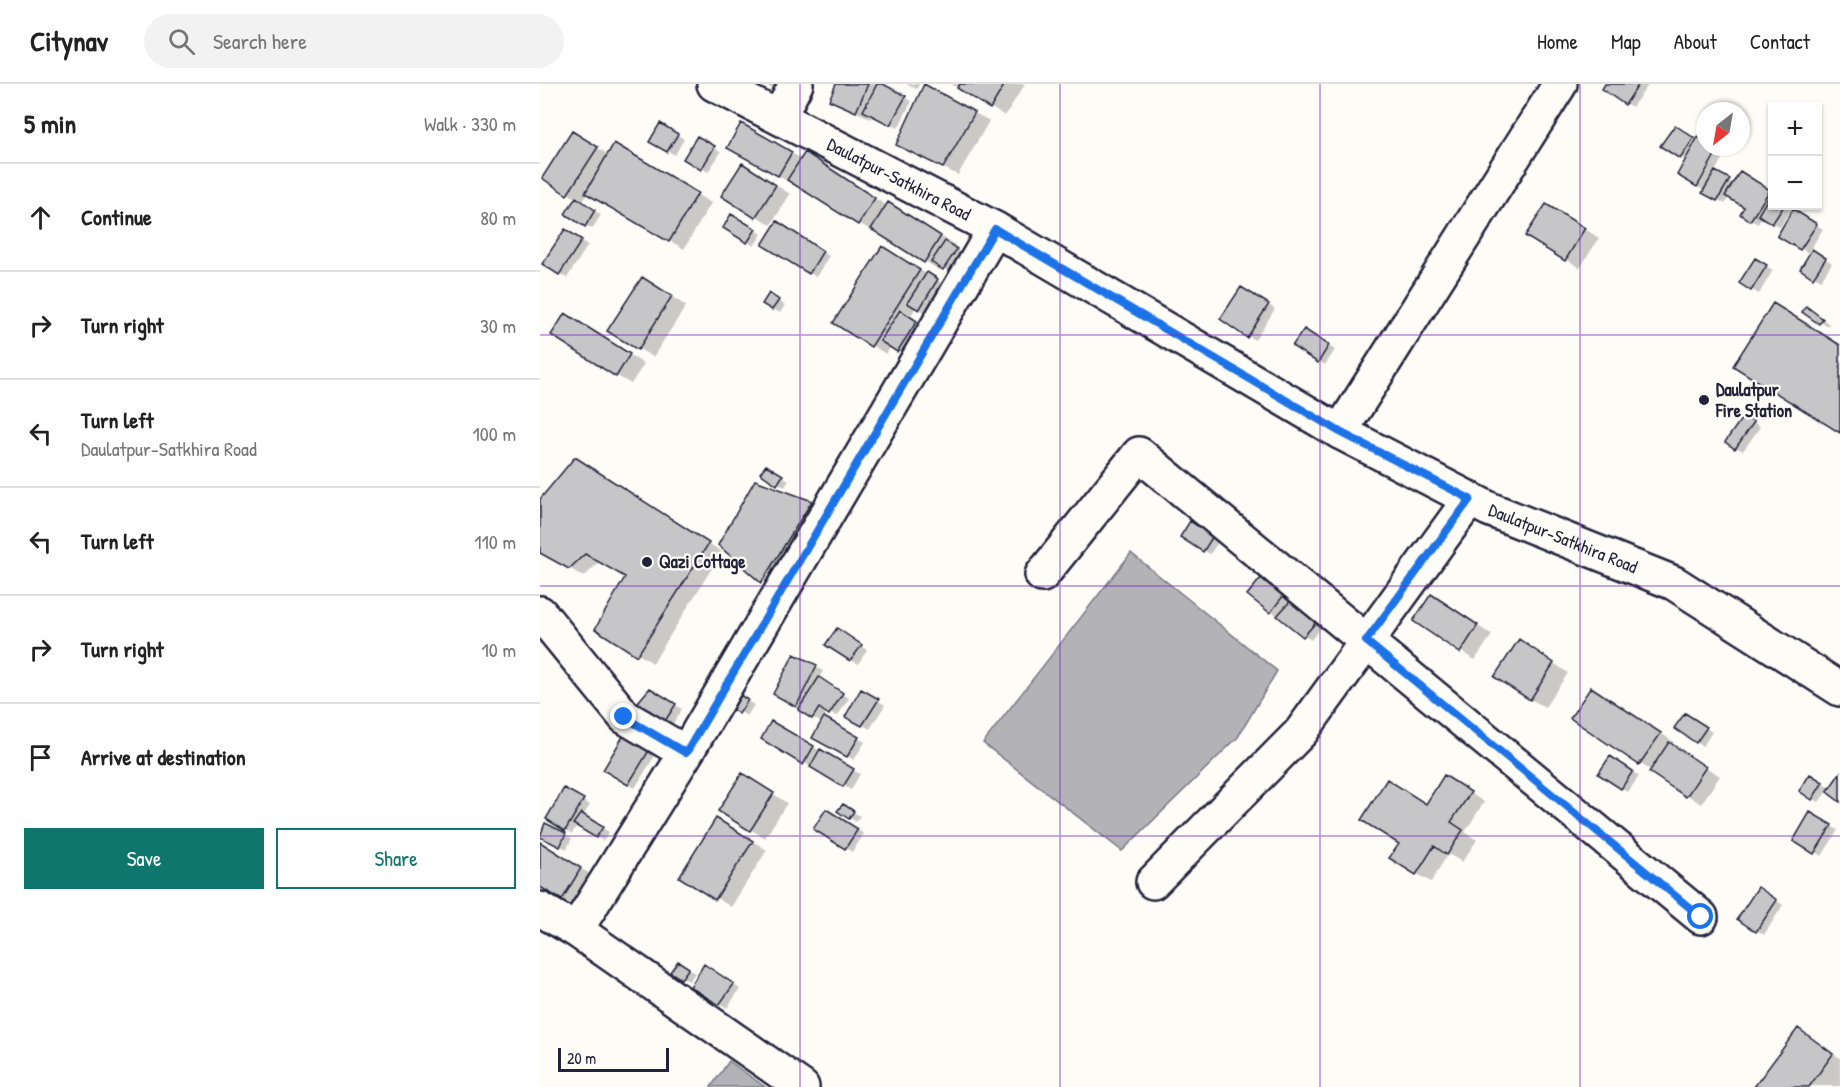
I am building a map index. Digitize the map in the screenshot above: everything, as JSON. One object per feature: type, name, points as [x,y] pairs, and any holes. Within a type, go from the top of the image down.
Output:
[{"type":"street","name":"Daulatpur-Satkhira Road","points":[[714,84],[995,229],[1340,432],[1489,509],[1674,583],[1840,689]]},
{"type":"street","points":[[779,117],[796,84]]},
{"type":"street","points":[[1340,432],[1560,84]]},
{"type":"street","points":[[576,930],[686,753],[995,229]]},
{"type":"street","points":[[1042,575],[1139,454],[1701,917]]},
{"type":"street","points":[[1153,882],[1301,732],[1470,499]]},
{"type":"street","points":[[540,613],[624,717],[686,753]]},
{"type":"street","points":[[540,909],[576,930],[802,1087]]},
{"type":"shaded area","points":[[1131,553],[1277,671],[1238,737],[1122,851],[983,743]]},
{"type":"shaded area","points":[[729,1061],[765,1087],[711,1087]]},
{"type":"building","points":[[836,84],[868,84],[856,112],[829,100]]},
{"type":"building","points":[[877,84],[883,84],[906,96],[890,125],[863,111]]},
{"type":"building","points":[[924,84],[975,112],[943,168],[896,145]]},
{"type":"building","points":[[960,84],[1005,84],[990,109],[957,88]]},
{"type":"building","points":[[1605,84],[1639,84],[1625,105],[1602,89]]},
{"type":"building","points":[[660,123],[678,134],[667,152],[649,142]]},
{"type":"building","points":[[741,123],[792,152],[778,176],[727,148]]},
{"type":"building","points":[[1675,125],[1694,138],[1680,159],[1660,146]]},
{"type":"building","points":[[572,131],[598,147],[567,195],[542,178]]},
{"type":"building","points":[[697,136],[715,146],[701,170],[683,159]]},
{"type":"building","points":[[1696,141],[1696,156],[1714,156],[1697,187],[1677,175]]},
{"type":"building","points":[[614,143],[698,193],[669,242],[585,193]]},
{"type":"building","points":[[805,152],[875,198],[858,225],[787,180]]},
{"type":"building","points":[[742,163],[776,185],[755,218],[721,196]]},
{"type":"building","points":[[1715,171],[1730,179],[1717,201],[1702,193]]},
{"type":"building","points":[[1740,171],[1768,189],[1768,193],[1750,221],[1740,214],[1744,207],[1725,196]]},
{"type":"building","points":[[576,197],[595,210],[585,227],[565,214]]},
{"type":"building","points":[[1768,198],[1768,210],[1781,210],[1772,224],[1758,215]]},
{"type":"building","points":[[888,202],[941,236],[924,263],[871,229]]},
{"type":"building","points":[[1546,204],[1585,228],[1565,261],[1525,236]]},
{"type":"building","points":[[1792,210],[1817,224],[1800,250],[1777,236]]},
{"type":"building","points":[[731,214],[756,229],[747,243],[723,228]]},
{"type":"building","points":[[777,221],[823,251],[809,274],[762,245]]},
{"type":"building","points":[[565,229],[582,240],[559,275],[542,264]]},
{"type":"building","points":[[945,241],[957,249],[943,270],[931,262]]},
{"type":"building","points":[[882,246],[920,270],[871,347],[833,323]]},
{"type":"building","points":[[1812,249],[1826,258],[1813,278],[1800,269]]},
{"type":"building","points":[[1755,258],[1767,265],[1751,291],[1739,283]]},
{"type":"building","points":[[927,272],[938,279],[919,310],[907,303]]},
{"type":"building","points":[[642,277],[672,296],[638,350],[607,331]]},
{"type":"building","points":[[1241,287],[1269,304],[1247,338],[1220,319]]},
{"type":"building","points":[[769,293],[779,300],[772,310],[762,304]]},
{"type":"building","points":[[1773,303],[1840,345],[1840,433],[1733,366]]},
{"type":"building","points":[[1806,306],[1823,319],[1819,324],[1802,312]]},
{"type":"building","points":[[900,310],[917,321],[897,352],[880,341]]},
{"type":"building","points":[[565,313],[630,354],[616,377],[551,335]]},
{"type":"building","points":[[1304,329],[1329,345],[1318,363],[1292,346]]},
{"type":"building","points":[[1744,415],[1754,422],[1735,449],[1725,442]]},
{"type":"building","name":"Qazi Cottage","points":[[575,457],[709,543],[637,656],[595,629],[625,577],[585,554],[569,569],[540,553],[540,499]]},
{"type":"building","points":[[766,465],[783,475],[777,485],[760,473]]},
{"type":"building","points":[[755,480],[812,501],[761,583],[718,545]]},
{"type":"building","points":[[1190,521],[1213,536],[1203,552],[1180,537]]},
{"type":"building","points":[[1261,578],[1284,595],[1270,613],[1247,595]]},
{"type":"building","points":[[1431,594],[1478,625],[1460,653],[1413,621]]},
{"type":"building","points":[[1293,598],[1319,619],[1303,637],[1277,616]]},
{"type":"building","points":[[837,628],[862,645],[850,661],[825,645]]},
{"type":"building","points":[[1519,639],[1554,663],[1530,700],[1494,677]]},
{"type":"building","points":[[794,654],[817,665],[796,707],[773,694]]},
{"type":"building","points":[[819,677],[843,693],[829,715],[819,708],[812,719],[798,710]]},
{"type":"building","points":[[1591,687],[1661,733],[1639,765],[1570,718]]},
{"type":"building","points":[[650,688],[676,704],[658,732],[625,717]]},
{"type":"building","points":[[861,689],[879,699],[862,726],[845,717]]},
{"type":"building","points":[[735,692],[748,700],[739,714],[726,705]]},
{"type":"building","points":[[1685,713],[1707,727],[1696,743],[1674,728]]},
{"type":"building","points":[[824,717],[859,737],[847,757],[812,738]]},
{"type":"building","points":[[771,721],[814,746],[803,765],[761,739]]},
{"type":"building","points":[[628,728],[653,744],[628,785],[603,770]]},
{"type":"building","points":[[1669,742],[1706,767],[1686,797],[1649,772]]},
{"type":"building","points":[[820,749],[854,769],[843,787],[810,767]]},
{"type":"building","points":[[1610,756],[1633,771],[1621,789],[1598,774]]},
{"type":"building","points":[[742,773],[774,793],[750,831],[718,811]]},
{"type":"building","points":[[1840,773],[1840,802],[1827,792]]},
{"type":"building","points":[[1810,774],[1823,782],[1812,800],[1799,791]]},
{"type":"building","points":[[1444,775],[1471,792],[1451,822],[1463,830],[1447,855],[1434,846],[1416,875],[1389,858],[1399,844],[1361,820],[1387,779],[1426,804]]},
{"type":"building","points":[[564,788],[584,799],[565,831],[546,819]]},
{"type":"building","points":[[843,804],[854,811],[849,819],[837,811]]},
{"type":"building","points":[[826,809],[858,829],[845,849],[813,829]]},
{"type":"building","points":[[1810,812],[1832,825],[1814,854],[1793,841]]},
{"type":"building","points":[[581,813],[603,827],[596,838],[573,824]]},
{"type":"building","points":[[716,818],[753,841],[715,900],[679,877]]},
{"type":"building","points":[[545,823],[566,833],[560,847],[540,837]]},
{"type":"building","points":[[540,842],[581,868],[562,900],[540,887]]},
{"type":"building","points":[[1758,887],[1777,900],[1756,932],[1737,919]]},
{"type":"building","points":[[678,961],[689,968],[681,979],[670,972]]},
{"type":"building","points":[[704,964],[734,984],[719,1005],[690,987]]},
{"type":"building","points":[[1798,1028],[1833,1054],[1809,1087],[1754,1087]]},
{"type":"place","name":"Daulatpur Fire Station","points":[[1704,400]]},
{"type":"place","name":"Qazi Cottage","points":[[647,562]]},
{"type":"route","points":[[624,717],[686,753],[995,229],[1340,432],[1470,499],[1366,641],[1701,917]]}]
